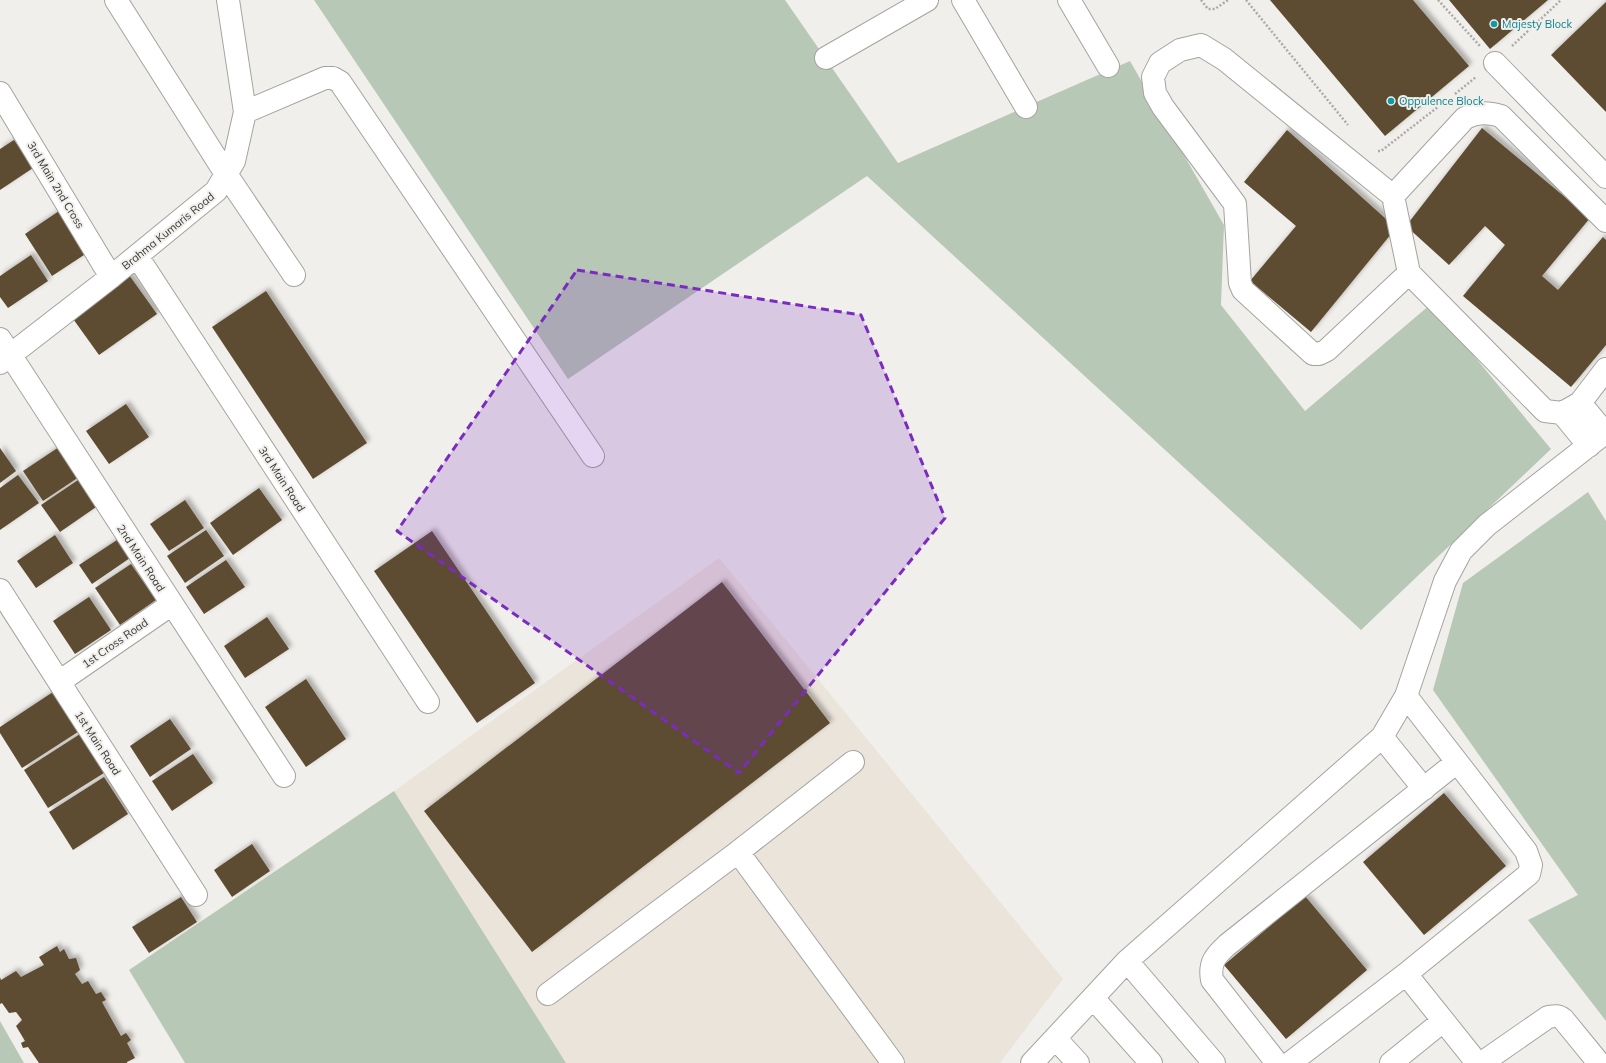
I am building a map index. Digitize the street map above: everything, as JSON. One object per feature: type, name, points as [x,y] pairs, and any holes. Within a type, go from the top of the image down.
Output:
[{"type":"street","points":[[116,0],[226,174],[294,275]]},
{"type":"street","name":"Brahma Kumaris Road","points":[[3,352],[111,277],[216,191],[234,161],[245,112],[228,0]]},
{"type":"street","points":[[826,58],[927,0]]},
{"type":"street","points":[[962,0],[1026,107]]},
{"type":"street","points":[[1069,0],[1108,66]]},
{"type":"street","points":[[1409,273],[1327,350],[1319,354],[1313,354],[1242,290],[1240,283],[1234,204],[1163,107],[1155,93],[1153,77],[1160,63],[1180,50],[1201,45],[1224,59],[1393,196],[1409,273],[1545,411],[1552,413],[1571,408],[1606,369]]},
{"type":"street","points":[[1494,63],[1606,177]]},
{"type":"street","points":[[245,112],[325,78],[333,78],[340,82],[593,456]]},
{"type":"street","name":"3rd Main 2nd Cross","points":[[0,93],[111,277]]},
{"type":"street","points":[[1393,196],[1465,118],[1473,114],[1488,113],[1501,116],[1505,119],[1606,221]]},
{"type":"street","name":"3rd Main Road","points":[[137,256],[428,702]]},
{"type":"street","name":"2nd Main Road","points":[[3,352],[172,604],[284,776]]},
{"type":"street","points":[[1032,1063],[1128,961],[1382,737],[1406,696],[1446,581],[1462,551],[1487,525],[1600,437],[1571,408]]},
{"type":"street","name":"1st Main Road","points":[[0,590],[196,895]]},
{"type":"street","name":"1st Cross Road","points":[[59,682],[172,604]]},
{"type":"street","points":[[1290,1063],[1406,974],[1529,874],[1531,865],[1526,851],[1406,696]]},
{"type":"street","points":[[1382,737],[1424,789]]},
{"type":"street","points":[[548,994],[738,852],[853,762]]},
{"type":"street","points":[[1277,1063],[1212,980],[1210,968],[1218,954],[1226,945],[1457,762]]},
{"type":"street","points":[[738,852],[893,1063]]},
{"type":"street","points":[[1128,961],[1214,1063]]},
{"type":"street","points":[[1406,974],[1474,1059],[1479,1062],[1486,1060],[1548,1018],[1559,1016],[1599,1063]]},
{"type":"street","points":[[1093,998],[1151,1063]]},
{"type":"street","points":[[1391,1063],[1443,1021]]},
{"type":"street","points":[[1055,1038],[1078,1063]]},
{"type":"path","points":[[1201,0],[1208,9],[1215,9],[1228,0]]},
{"type":"path","points":[[1246,0],[1348,126]]},
{"type":"path","points":[[1438,0],[1494,63]]},
{"type":"path","points":[[1450,97],[1494,63],[1560,0]]},
{"type":"path","points":[[1374,152],[1381,151],[1444,102]]},
{"type":"highlighted area","points":[[577,270],[861,315],[945,518],[739,773],[397,531]]},
{"type":"shaded area","points":[[719,558],[1063,979],[1000,1063],[566,1063],[394,791]]},
{"type":"green space","points":[[314,0],[785,0],[898,163],[1130,61],[1224,225],[1221,305],[1305,411],[1431,304],[1551,449],[1361,630],[867,176],[568,379]]},
{"type":"green space","points":[[1588,492],[1606,521],[1606,1021],[1528,920],[1578,895],[1433,690],[1463,583]]},
{"type":"green space","points":[[394,791],[566,1063],[185,1063],[129,970]]},
{"type":"green space","points":[[0,1021],[24,1063],[0,1063]]},
{"type":"building","name":"Oppulence Block","points":[[1270,0],[1413,0],[1469,66],[1385,136]]},
{"type":"building","name":"Majesty Block","points":[[1449,0],[1548,0],[1490,49]]},
{"type":"building","points":[[1606,2],[1606,112],[1551,55]]},
{"type":"building","points":[[1482,128],[1590,218],[1542,276],[1558,290],[1603,237],[1606,240],[1606,345],[1571,387],[1463,296],[1505,245],[1485,226],[1449,265],[1406,226]]},
{"type":"building","points":[[1287,130],[1396,228],[1311,332],[1250,281],[1296,226],[1244,182]]},
{"type":"building","points":[[14,140],[33,168],[0,190],[0,149]]},
{"type":"building","points":[[59,211],[87,253],[52,276],[25,234]]},
{"type":"building","points":[[31,255],[48,281],[8,308],[0,297],[0,276]]},
{"type":"building","points":[[129,275],[157,314],[99,355],[71,316]]},
{"type":"building","points":[[266,291],[367,443],[313,479],[212,327]]},
{"type":"building","points":[[126,404],[149,437],[109,464],[86,431]]},
{"type":"building","points":[[62,445],[82,475],[43,501],[23,471]]},
{"type":"building","points":[[0,448],[16,471],[0,483]]},
{"type":"building","points":[[18,475],[39,503],[0,530],[0,488]]},
{"type":"building","points":[[81,478],[99,505],[60,532],[41,505]]},
{"type":"building","points":[[259,488],[282,520],[233,555],[210,523]]},
{"type":"building","points":[[185,500],[204,528],[169,551],[150,524]]},
{"type":"building","points":[[206,530],[224,556],[185,583],[167,556]]},
{"type":"building","points":[[432,531],[535,683],[477,723],[374,571]]},
{"type":"building","points":[[55,535],[73,563],[36,588],[17,561]]},
{"type":"building","points":[[117,540],[130,558],[92,584],[79,565]]},
{"type":"building","points":[[226,560],[245,587],[204,614],[186,587]]},
{"type":"building","points":[[131,564],[156,600],[120,625],[95,588]]},
{"type":"building","points":[[722,582],[830,723],[532,952],[424,811]]},
{"type":"building","points":[[89,597],[111,630],[75,654],[53,621]]},
{"type":"building","points":[[267,617],[289,649],[245,678],[224,646]]},
{"type":"building","points":[[306,679],[346,739],[306,767],[265,707]]},
{"type":"building","points":[[56,690],[81,730],[22,768],[0,733],[0,727]]},
{"type":"building","points":[[170,719],[191,749],[150,777],[130,746]]},
{"type":"building","points":[[80,734],[104,773],[48,808],[24,770]]},
{"type":"building","points":[[193,754],[213,783],[172,811],[152,781]]},
{"type":"building","points":[[104,777],[128,814],[73,850],[49,812]]},
{"type":"building","points":[[1444,793],[1506,866],[1424,935],[1363,862]]},
{"type":"building","points":[[252,844],[270,871],[232,897],[214,870]]},
{"type":"building","points":[[1305,896],[1367,970],[1286,1039],[1224,965]]},
{"type":"building","points":[[181,897],[197,922],[149,953],[132,927]]},
{"type":"building","points":[[57,946],[60,952],[64,949],[69,959],[76,958],[80,970],[75,974],[82,984],[88,981],[96,994],[101,992],[106,1000],[102,1002],[121,1036],[126,1033],[131,1040],[127,1043],[135,1058],[127,1063],[39,1063],[28,1047],[23,1048],[21,1043],[25,1041],[16,1026],[22,1020],[16,1012],[9,1013],[2,1003],[0,1004],[0,977],[1,980],[16,971],[21,977],[44,965],[39,957]]},
{"type":"place","name":"Majesty Block","points":[[1494,24]]},
{"type":"place","name":"Oppulence Block","points":[[1391,101]]}]
